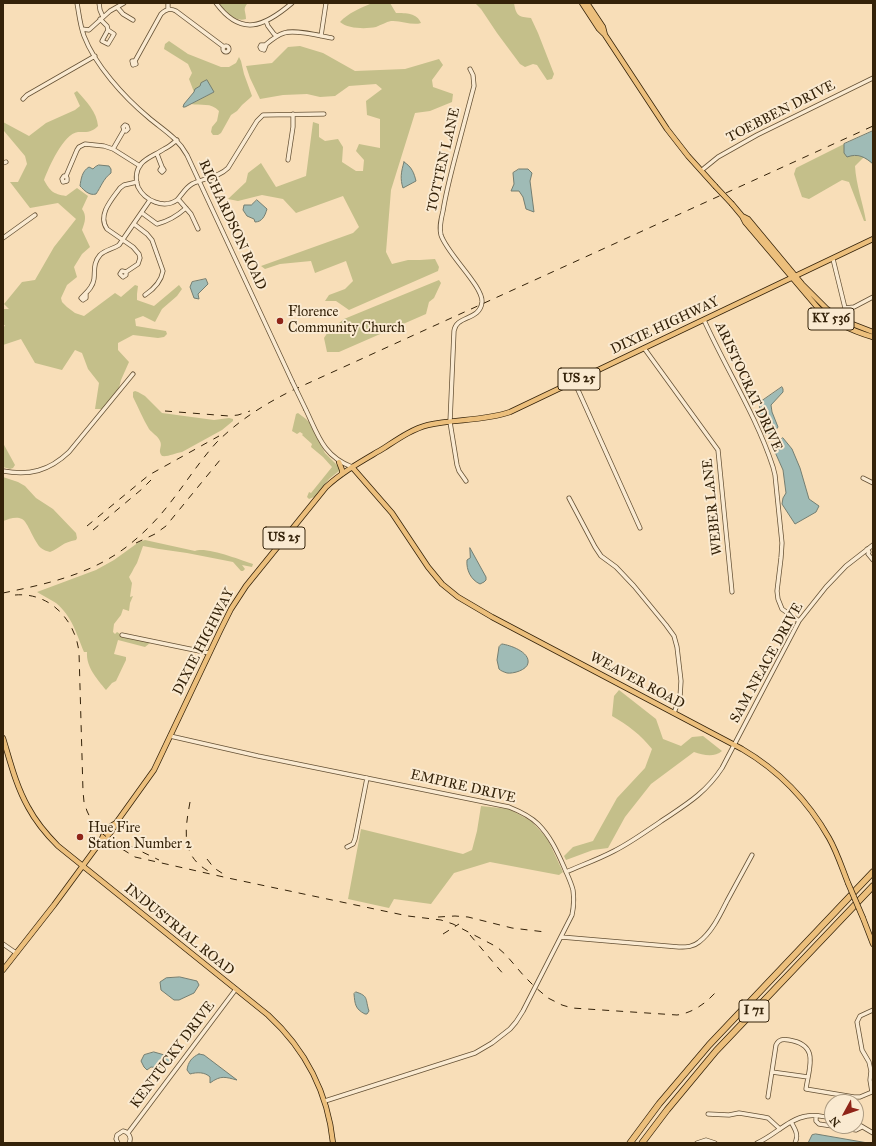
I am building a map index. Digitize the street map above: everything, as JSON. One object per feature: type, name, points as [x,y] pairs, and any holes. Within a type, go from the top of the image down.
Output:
[{"type":"highway","name":"I 71","points":[[630,1143],[709,1045],[873,872]]},
{"type":"highway","name":"I 71","points":[[642,1143],[672,1104],[716,1052],[873,886]]},
{"type":"main road","name":"KY 536","points":[[582,3],[667,129],[732,204],[785,270],[832,314],[873,332]]},
{"type":"main road","name":"KY 536","points":[[587,3],[603,27],[605,35]]},
{"type":"main road","name":"KY 536","points":[[742,216],[748,219],[818,308],[833,321],[850,330],[873,337]]},
{"type":"main road","name":"DIXIE HIGHWAY","points":[[3,970],[54,905],[101,841],[103,835],[110,826],[116,823],[154,770],[231,609],[246,586],[326,487],[352,467],[419,428],[502,414],[518,408],[873,239]]},
{"type":"main road","points":[[785,270],[785,282]]},
{"type":"main road","points":[[339,462],[342,474]]},
{"type":"main road","points":[[359,463],[358,469],[360,476]]},
{"type":"main road","name":"WEAVER ROAD","points":[[352,467],[399,522],[435,575],[458,597],[492,617],[734,745],[773,770],[799,795],[830,838],[873,944]]},
{"type":"main road","name":"INDUSTRIAL ROAD","points":[[3,738],[22,797],[45,833],[82,867],[236,989],[291,1038],[312,1071],[325,1100],[333,1143]]},
{"type":"street","name":"RICHARDSON ROAD","points":[[77,3],[86,41],[117,88],[148,117],[177,140],[187,155],[292,381],[326,450],[339,462],[352,467]]},
{"type":"street","points":[[99,3],[102,18],[108,30]]},
{"type":"street","points":[[82,29],[96,23],[124,3]]},
{"type":"street","points":[[216,3],[230,19],[240,24],[250,25],[267,23],[292,3]]},
{"type":"street","points":[[321,36],[326,3]]},
{"type":"street","points":[[135,61],[167,6],[224,47]]},
{"type":"street","points":[[117,7],[123,14],[133,20]]},
{"type":"street","points":[[267,23],[276,36]]},
{"type":"street","points":[[264,46],[276,36],[286,32],[332,38]]},
{"type":"street","points":[[23,99],[27,95],[95,56]]},
{"type":"street","name":"TOTTEN LANE","points":[[450,422],[454,328],[459,322],[473,316],[478,312],[481,307],[482,300],[481,294],[477,287],[447,246],[440,230],[446,191],[474,86],[473,75],[470,69]]},
{"type":"street","name":"TOEBBEN DRIVE","points":[[702,170],[718,157],[753,138],[873,78]]},
{"type":"street","points":[[177,140],[166,149],[144,160],[137,172],[137,182],[141,192],[150,200],[158,203],[165,204],[173,202],[191,185],[220,174],[228,168],[261,116],[266,114],[324,114]]},
{"type":"street","points":[[288,160],[293,127],[293,114]]},
{"type":"street","points":[[113,149],[124,130]]},
{"type":"street","points":[[66,176],[77,150],[85,144],[104,146],[113,149],[140,166]]},
{"type":"street","points":[[157,154],[162,167]]},
{"type":"street","points":[[126,272],[138,264],[140,256],[137,250],[106,227],[103,219],[104,214],[120,188],[124,185],[137,182]]},
{"type":"street","points":[[178,198],[191,214],[198,229]]},
{"type":"street","points":[[86,294],[93,283],[94,267],[97,258],[104,251],[115,248],[119,245],[150,200]]},
{"type":"street","points":[[142,213],[157,224],[167,222],[186,208]]},
{"type":"street","points":[[3,238],[35,215]]},
{"type":"street","points":[[134,224],[152,240],[163,270],[158,285],[145,295]]},
{"type":"street","points":[[833,258],[845,308],[854,307],[873,297]]},
{"type":"street","name":"ARISTOCRAT DRIVE","points":[[704,320],[720,355],[743,398],[773,467],[782,542],[777,592],[778,599],[782,609],[799,622]]},
{"type":"street","name":"WEBER LANE","points":[[644,348],[718,450],[732,592]]},
{"type":"street","points":[[3,471],[30,473],[58,461],[68,452],[133,374]]},
{"type":"street","points":[[574,382],[640,528]]},
{"type":"street","points":[[450,422],[457,465],[466,481]]},
{"type":"street","points":[[862,478],[873,483]]},
{"type":"street","points":[[569,498],[601,556],[616,567],[634,586],[674,636],[677,647],[681,682],[680,697],[674,714]]},
{"type":"street","name":"SAM NEACE DRIVE","points":[[566,872],[620,848],[693,800],[707,788],[715,778],[734,745],[799,622],[826,587],[846,566],[873,545]]},
{"type":"street","points":[[868,550],[873,554]]},
{"type":"street","points":[[868,550],[868,554],[873,560]]},
{"type":"street","points":[[122,635],[209,653]]},
{"type":"street","name":"EMPIRE DRIVE","points":[[170,736],[258,756],[504,805],[519,811],[534,821],[547,834],[557,851],[572,886],[574,904],[572,915],[523,1011],[510,1029],[492,1043],[475,1053],[325,1100]]},
{"type":"street","points":[[347,847],[352,844],[355,839],[367,778]]},
{"type":"street","points":[[561,937],[679,947],[692,946],[701,941],[714,924],[752,855]]},
{"type":"street","points":[[3,944],[16,953]]},
{"type":"street","name":"KENTUCKY DRIVE","points":[[118,1143],[116,1137],[118,1133],[123,1131],[128,1133],[236,989]]},
{"type":"street","points":[[768,1097],[777,1043],[782,1039],[800,1042],[809,1051],[810,1059],[806,1089],[854,1097],[860,1097],[872,1092],[870,1080],[871,1071],[869,1062],[862,1050],[857,1022],[860,1016],[873,1010]]},
{"type":"street","points":[[772,1072],[808,1077]]},
{"type":"street","points":[[708,1114],[729,1115],[739,1113],[763,1116],[768,1118],[780,1129]]},
{"type":"street","points":[[757,1143],[791,1122],[805,1116],[824,1117]]},
{"type":"street","points":[[816,1116],[816,1121],[824,1124]]},
{"type":"street","points":[[791,1122],[797,1135],[795,1143]]},
{"type":"street","points":[[864,1127],[873,1134]]},
{"type":"street","points":[[128,1133],[130,1138],[128,1143]]},
{"type":"street","points":[[697,1143],[706,1140],[715,1143]]},
{"type":"shaded area","points":[[219,3],[248,3],[245,9],[246,19],[242,20],[234,18],[227,13]]},
{"type":"shaded area","points":[[372,3],[390,3],[396,13],[414,15],[421,23],[414,24],[391,21],[376,27],[362,28],[348,26],[340,22],[351,13]]},
{"type":"shaded area","points":[[475,3],[514,3],[516,11],[519,15],[531,18],[554,74],[552,79],[547,80],[537,65],[533,64],[525,67],[520,64],[481,9]]},
{"type":"shaded area","points":[[169,41],[188,54],[221,67],[229,67],[236,63],[239,57],[252,96],[231,115],[221,133],[218,135],[213,135],[211,132],[212,127],[217,121],[219,111],[213,106],[209,105],[191,104],[214,92],[200,86],[194,92],[189,79],[192,73],[188,64],[164,49],[165,44]]},
{"type":"shaded area","points":[[300,46],[323,53],[355,71],[405,69],[439,59],[443,65],[432,80],[433,87],[453,94],[452,102],[430,111],[415,113],[391,190],[386,252],[392,264],[408,260],[435,259],[439,267],[438,271],[349,310],[336,301],[325,301],[329,295],[345,289],[353,281],[346,261],[315,273],[311,261],[280,264],[265,269],[261,266],[353,233],[359,227],[343,196],[296,213],[283,199],[262,195],[238,201],[228,199],[246,182],[248,173],[261,163],[276,187],[306,176],[313,122],[319,124],[319,137],[325,141],[338,139],[343,147],[342,162],[356,171],[363,171],[364,160],[356,151],[359,144],[380,148],[380,119],[367,115],[366,101],[382,89],[376,84],[349,86],[335,96],[320,97],[307,94],[283,95],[260,99],[246,66],[272,63],[288,47]]},
{"type":"shaded area","points":[[77,91],[96,116],[98,126],[90,131],[72,134],[67,139],[57,152],[44,180],[48,187],[55,193],[66,196],[77,188],[88,196],[82,209],[85,214],[85,219],[82,230],[90,247],[82,254],[74,267],[77,277],[67,285],[61,298],[62,302],[75,313],[84,316],[115,293],[121,297],[135,285],[138,286],[137,300],[154,306],[179,285],[182,289],[177,296],[162,309],[155,322],[143,316],[135,319],[136,326],[166,331],[167,334],[164,337],[158,338],[133,335],[118,343],[118,350],[129,362],[121,380],[118,392],[103,409],[95,409],[99,383],[88,369],[82,353],[75,350],[62,370],[35,363],[21,339],[3,345],[3,329],[5,325],[3,325],[3,309],[9,309],[4,304],[22,282],[35,280],[54,247],[76,219],[58,203],[30,208],[10,182],[18,182],[27,164],[25,156],[4,131],[3,122],[29,136],[46,123],[75,110],[80,106],[74,93]]},
{"type":"shaded area","points":[[844,144],[844,153],[864,157],[855,166],[866,221],[864,221],[849,182],[842,180],[809,199],[802,197],[794,174],[796,168]]},
{"type":"shaded area","points":[[439,280],[441,283],[434,298],[429,302],[426,314],[339,352],[327,352],[324,338],[328,332],[344,319]]},
{"type":"shaded area","points":[[135,391],[145,396],[162,413],[214,420],[229,418],[233,419],[233,421],[222,430],[182,452],[162,456],[160,452],[160,441],[149,429],[133,397],[133,392]]},
{"type":"shaded area","points":[[298,413],[309,422],[325,453],[340,468],[339,471],[329,479],[314,497],[309,499],[307,497],[309,492],[311,493],[332,467],[311,447],[312,444],[302,435],[303,434],[300,432],[297,434],[292,431],[296,414]]},
{"type":"shaded area","points":[[3,443],[15,465],[10,469],[3,467]]},
{"type":"shaded area","points":[[3,477],[25,486],[36,498],[53,509],[76,533],[76,540],[68,542],[50,552],[38,545],[27,524],[22,519],[15,518],[3,521]]},
{"type":"shaded area","points":[[145,540],[195,551],[207,550],[253,564],[252,567],[242,565],[245,569],[241,571],[233,562],[143,546],[137,563],[129,577],[132,583],[130,597],[133,596],[129,611],[123,609],[121,615],[114,624],[113,632],[115,634],[117,632],[122,635],[149,640],[150,643],[145,647],[118,640],[114,654],[126,657],[126,660],[116,681],[106,690],[90,668],[87,652],[84,652],[70,620],[62,608],[37,592],[96,570],[114,560],[139,542]]},
{"type":"shaded area","points":[[619,690],[656,719],[663,739],[681,746],[692,737],[703,736],[722,751],[716,755],[705,755],[694,752],[651,784],[625,817],[608,848],[593,850],[566,860],[564,856],[573,847],[593,841],[617,798],[645,768],[652,749],[634,731],[612,716],[614,696]]},
{"type":"shaded area","points":[[481,806],[509,809],[531,821],[547,838],[563,872],[559,875],[490,862],[454,873],[431,904],[394,899],[389,908],[348,899],[361,829],[463,854],[472,850]]},
{"type":"water","points":[[207,80],[214,92],[183,107],[195,89]]},
{"type":"water","points":[[873,131],[873,164],[861,156],[855,155],[847,157],[844,153],[844,144]]},
{"type":"water","points":[[404,162],[412,170],[416,181],[403,188],[401,175]]},
{"type":"water","points":[[99,165],[109,166],[111,173],[104,180],[96,194],[91,194],[80,186],[81,178],[83,173],[89,167],[93,169]]},
{"type":"water","points":[[519,169],[528,169],[532,173],[530,181],[534,212],[526,209],[523,197],[519,191],[511,191],[514,184],[513,173]]},
{"type":"water","points":[[257,200],[267,209],[263,218],[260,221],[255,222],[254,219],[247,216],[243,210],[244,205],[251,205]]},
{"type":"water","points":[[206,279],[208,284],[198,294],[199,299],[194,298],[190,287],[192,282]]},
{"type":"water","points":[[782,387],[783,392],[771,405],[778,427],[775,431],[765,435],[759,403]]},
{"type":"water","points":[[783,438],[792,449],[800,468],[809,499],[819,506],[816,512],[795,524],[782,504],[786,493],[783,470],[775,452],[777,442]]},
{"type":"water","points":[[470,548],[486,577],[486,580],[480,584],[474,580],[468,571],[467,560],[470,558]]},
{"type":"water","points":[[502,644],[523,652],[528,659],[528,663],[525,668],[510,673],[499,669],[497,660],[499,647]]},
{"type":"water","points":[[180,977],[197,981],[199,985],[194,993],[179,1000],[174,1000],[161,990],[160,982],[166,978]]},
{"type":"water","points":[[356,992],[366,998],[369,1011],[367,1014],[359,1010],[356,1006],[354,994]]},
{"type":"water","points":[[154,1052],[168,1056],[172,1061],[158,1068],[151,1067],[147,1070],[141,1061],[144,1055]]},
{"type":"water","points":[[199,1054],[204,1055],[237,1080],[223,1077],[210,1083],[210,1077],[206,1074],[190,1074],[187,1070],[189,1062],[192,1058]]},
{"type":"water","points":[[816,1134],[868,1143],[808,1143],[812,1135]]},
{"type":"railway","points":[[3,593],[51,582],[82,572],[125,548],[143,533],[160,515],[204,458],[224,435],[242,421],[281,396],[873,126]]},
{"type":"railway","points":[[165,411],[229,416],[250,411]]},
{"type":"railway","points":[[87,526],[149,475],[219,436]]},
{"type":"railway","points":[[136,543],[155,534],[166,526],[220,460]]},
{"type":"railway","points":[[93,530],[151,480]]},
{"type":"railway","points":[[15,595],[27,595],[39,598],[49,603],[66,619],[72,629],[79,652],[84,802],[94,826],[122,849],[135,857],[384,911],[441,920],[453,924],[497,947],[524,976],[548,998],[572,1008],[677,1015],[683,1014],[698,1007],[715,993]]},
{"type":"railway","points":[[190,802],[186,832],[189,850],[200,866],[210,872]]},
{"type":"railway","points":[[130,846],[159,860]]},
{"type":"railway","points":[[207,859],[214,868],[225,875]]},
{"type":"railway","points":[[438,917],[468,917],[512,928],[545,932]]},
{"type":"railway","points":[[443,934],[459,924]]},
{"type":"railway","points":[[470,935],[505,976]]},
{"type":"place","name":"Florence Community Church","points":[[280,321]]},
{"type":"place","name":"Hue Fire Station Number 2","points":[[80,837]]}]
